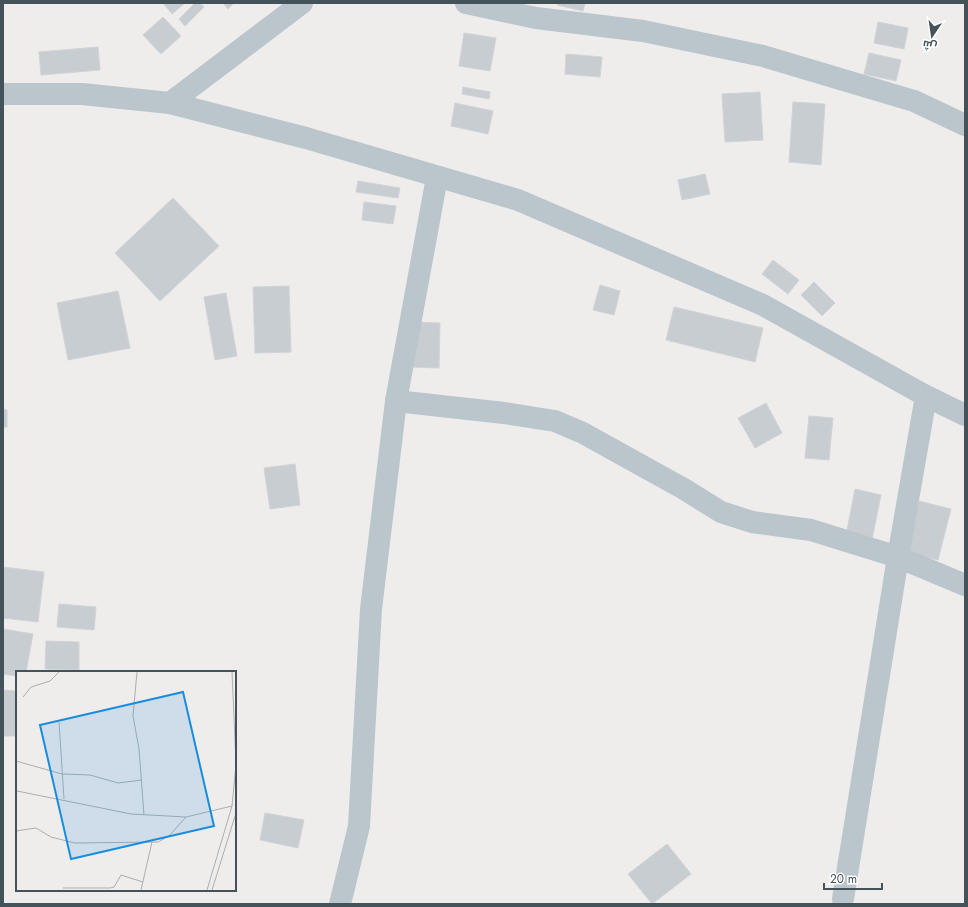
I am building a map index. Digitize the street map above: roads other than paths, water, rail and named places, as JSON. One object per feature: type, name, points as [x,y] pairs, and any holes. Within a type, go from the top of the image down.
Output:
[{"type":"street","points":[[170,103],[302,3]]},
{"type":"street","points":[[466,3],[536,18],[643,31],[763,56],[914,101],[965,125]]},
{"type":"street","points":[[3,94],[82,94],[170,103],[306,138],[518,200],[763,305],[926,396],[965,415]]},
{"type":"street","points":[[340,904],[359,826],[371,609],[396,400],[437,177]]},
{"type":"street","points":[[843,899],[898,557],[926,396]]},
{"type":"street","points":[[396,400],[504,413],[555,421],[583,433],[684,489],[721,512],[752,522],[811,530],[898,557],[965,586]]}]
